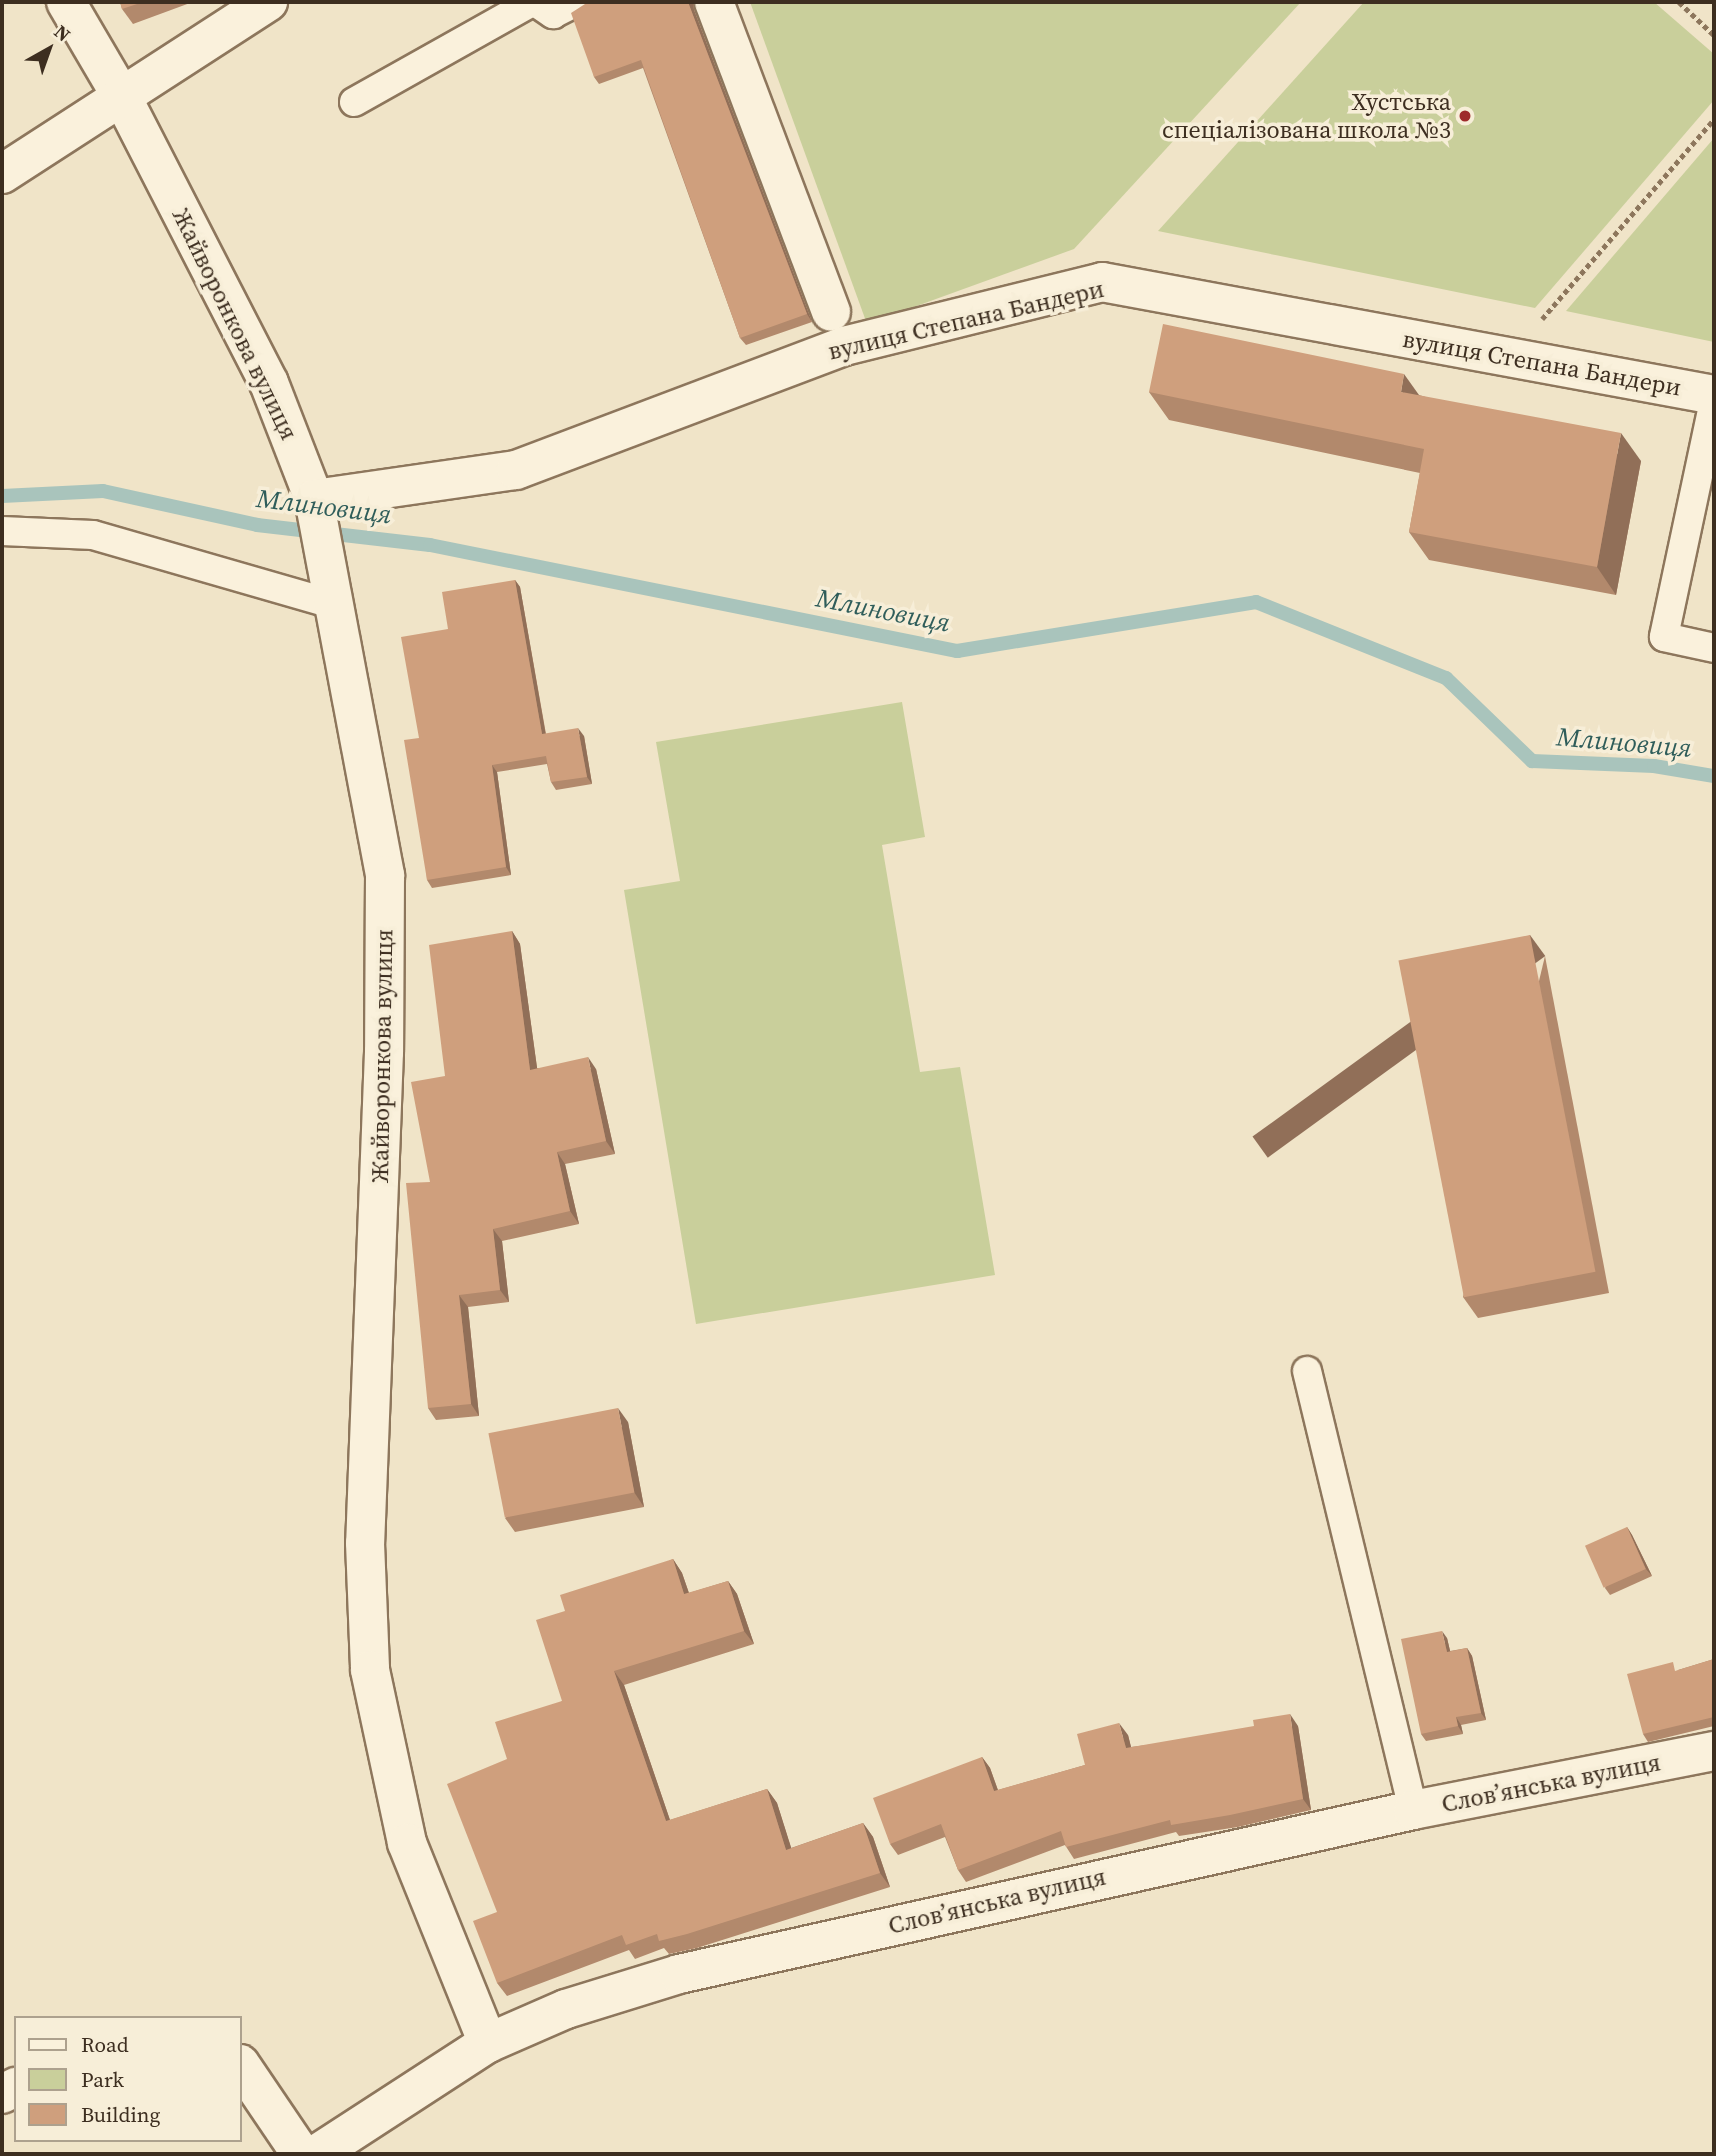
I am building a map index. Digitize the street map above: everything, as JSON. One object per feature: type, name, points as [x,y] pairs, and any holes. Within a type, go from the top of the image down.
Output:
[{"type":"street","name":"Жайворонкова вулиця","points":[[66,2],[123,99],[268,383],[314,499],[384,875],[384,1052],[365,1543],[370,1670],[407,1843],[488,2043]]},
{"type":"street","points":[[2,174],[123,99],[268,2]]},
{"type":"street","points":[[713,2],[831,312]]},
{"type":"street","name":"вулиця Степана Бандери","points":[[314,499],[516,470],[844,346],[1102,282],[1714,395]]},
{"type":"street","name":"Словʼянська вулиця","points":[[317,2154],[488,2043],[566,2009],[679,1974],[1413,1810],[1714,1751]]},
{"type":"street","points":[[242,2067],[302,2154]]},
{"type":"lane","points":[[354,102],[533,2],[553,14],[577,2]]},
{"type":"lane","points":[[1714,401],[1664,637],[1714,648]]},
{"type":"lane","points":[[2,531],[93,535],[330,594]]},
{"type":"lane","points":[[1307,1371],[1413,1810]]},
{"type":"path","points":[[1679,2],[1714,35]]},
{"type":"path","points":[[1504,356],[1542,319],[1714,119]]},
{"type":"green space","points":[[750,2],[1301,2],[1074,249],[867,324]]},
{"type":"green space","name":"Хустська спеціалізована школа №3","points":[[1364,2],[1654,2],[1714,54],[1714,100],[1535,308],[1158,231]]},
{"type":"green space","points":[[1714,138],[1714,342],[1566,311]]},
{"type":"green space","points":[[902,702],[925,837],[882,845],[920,1072],[960,1067],[995,1275],[696,1324],[624,890],[680,881],[656,742]]},
{"type":"building","points":[[120,2],[143,2],[122,9]]},
{"type":"building","points":[[586,2],[688,2],[807,314],[740,338],[641,60],[594,77],[571,13]]},
{"type":"building","points":[[1163,324],[1404,374],[1401,392],[1621,433],[1597,567],[1409,532],[1424,449],[1149,392]]},
{"type":"building","points":[[515,580],[542,734],[578,728],[587,777],[551,782],[546,756],[492,765],[506,867],[427,880],[404,740],[419,738],[401,637],[448,629],[442,592]]},
{"type":"building","points":[[512,931],[530,1070],[588,1057],[606,1141],[557,1152],[570,1211],[493,1229],[500,1290],[459,1295],[471,1404],[428,1408],[406,1183],[430,1182],[411,1082],[445,1076],[429,945]]},
{"type":"building","points":[[1530,935],[1595,1272],[1464,1297],[1398,961]]},
{"type":"building","points":[[618,1408],[634,1492],[505,1518],[488,1433]]},
{"type":"building","points":[[1627,1527],[1646,1569],[1604,1588],[1585,1546]]},
{"type":"building","points":[[673,1559],[684,1594],[728,1581],[744,1631],[614,1671],[666,1821],[767,1789],[786,1850],[863,1823],[880,1873],[659,1941],[657,1934],[626,1945],[622,1935],[497,1983],[473,1921],[497,1912],[447,1784],[507,1759],[495,1722],[562,1701],[536,1620],[565,1611],[560,1595]]},
{"type":"building","points":[[1442,1631],[1447,1652],[1467,1648],[1481,1713],[1456,1717],[1458,1726],[1421,1734],[1401,1639]]},
{"type":"building","points":[[1714,1659],[1714,1717],[1643,1734],[1627,1674],[1673,1662],[1675,1671]]},
{"type":"building","points":[[1290,1714],[1303,1799],[1171,1825],[1170,1820],[1066,1847],[1061,1831],[958,1870],[941,1824],[890,1844],[873,1798],[982,1757],[994,1791],[1085,1765],[1077,1734],[1119,1723],[1126,1748],[1254,1726],[1253,1720]]},
{"type":"waterway","name":"Млиновиця","points":[[2,496],[103,491],[257,525],[430,545],[957,651],[1256,602],[1446,678],[1532,761],[1654,766],[1714,776]]},
{"type":"place","name":"Хустська спеціалізована школа №3","points":[[1465,116]]}]
